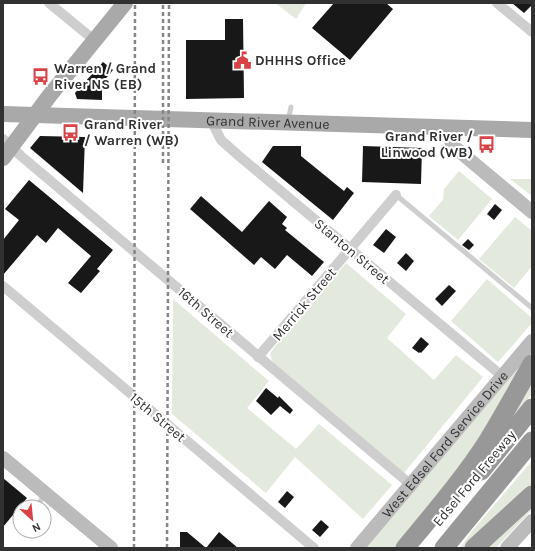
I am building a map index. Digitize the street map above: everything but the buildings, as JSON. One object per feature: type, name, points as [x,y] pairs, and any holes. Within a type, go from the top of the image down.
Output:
[{"type":"highway","points":[[405,548],[472,464],[489,438],[532,364]]},
{"type":"highway","name":"Edsel Ford Freeway","points":[[417,548],[532,408]]},
{"type":"highway","name":"Edsel Ford Freeway","points":[[444,548],[532,441]]},
{"type":"highway","points":[[474,548],[532,495]]},
{"type":"main road","points":[[6,148],[34,116],[125,3]]},
{"type":"main road","name":"Grand River Avenue","points":[[3,114],[532,130]]},
{"type":"street","points":[[49,3],[94,40]]},
{"type":"street","points":[[497,3],[532,32]]},
{"type":"street","name":"Stanton Street","points":[[211,120],[221,140],[502,376]]},
{"type":"street","points":[[447,127],[452,145],[532,212]]},
{"type":"street","name":"16th Street","points":[[6,148],[21,156],[410,484]]},
{"type":"street","name":"Merrick Street","points":[[258,357],[396,195]]},
{"type":"street","name":"15th Street","points":[[3,286],[314,548]]},
{"type":"street","name":"West Edsel Ford Service Drive","points":[[357,548],[532,341]]},
{"type":"street","points":[[3,458],[105,546]]},
{"type":"street","points":[[507,548],[532,521]]},
{"type":"lane","points":[[288,123],[291,107]]},
{"type":"lane","points":[[396,195],[532,308]]},
{"type":"lane","points":[[42,499],[46,494]]},
{"type":"shaded area","points":[[275,3],[306,3],[296,19]]},
{"type":"shaded area","points":[[459,171],[492,199],[458,240],[429,216],[443,200],[444,189]]},
{"type":"shaded area","points":[[510,179],[532,179],[532,196]]},
{"type":"shaded area","points":[[515,217],[532,231],[532,266],[514,288],[479,259]]},
{"type":"shaded area","points":[[346,263],[406,314],[387,338],[434,380],[456,355],[483,377],[404,473],[273,362],[271,358],[270,354],[273,349]]},
{"type":"shaded area","points":[[487,279],[532,318],[532,323],[498,362],[451,321]]},
{"type":"shaded area","points":[[173,299],[269,381],[247,408],[296,449],[319,424],[392,485],[363,519],[295,457],[266,493],[172,414]]},
{"type":"shaded area","points":[[532,347],[532,353],[462,464],[395,548],[363,548]]},
{"type":"shaded area","points":[[532,370],[532,394],[487,447]]},
{"type":"shaded area","points":[[532,461],[532,488],[467,548],[460,548],[472,531]]},
{"type":"shaded area","points":[[532,498],[532,510],[496,548],[479,548]]},
{"type":"railway","points":[[134,548],[135,3]]},
{"type":"railway","points":[[163,3],[163,163]]},
{"type":"railway","points":[[167,548],[169,3]]},
{"type":"place","name":"DHHHS Office","points":[[242,60]]},
{"type":"place","name":"Warren / Grand River NS (EB)","points":[[41,76]]},
{"type":"place","name":"Grand River / Warren (WB)","points":[[71,132]]},
{"type":"place","name":"Grand River / Linwood (WB)","points":[[486,144]]}]
